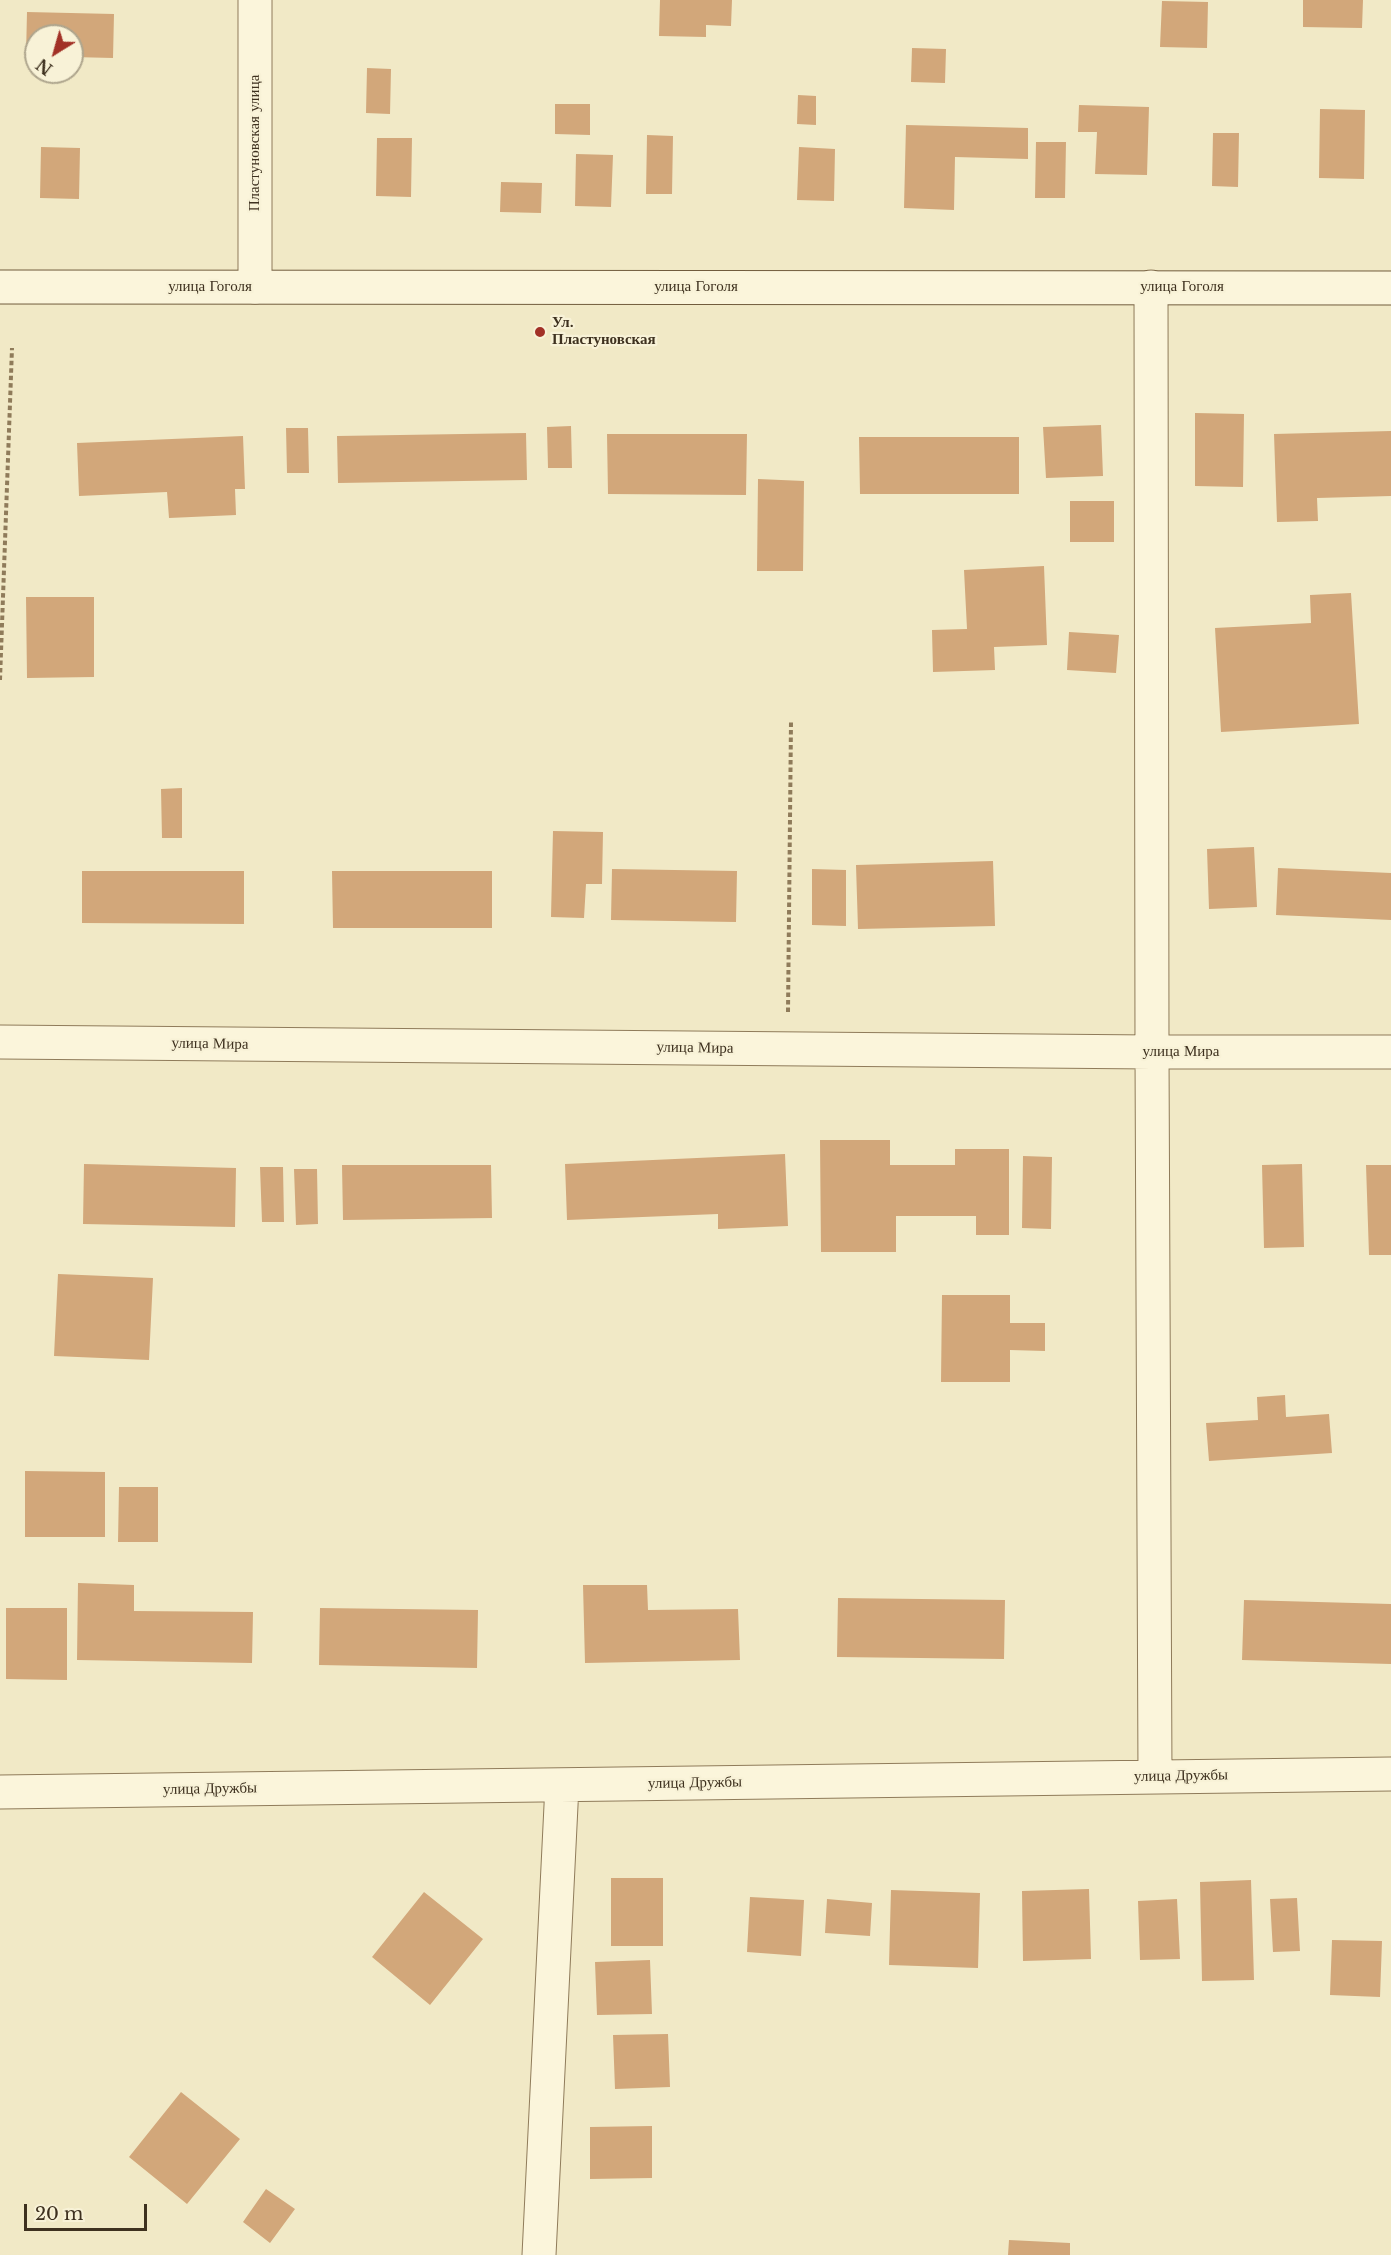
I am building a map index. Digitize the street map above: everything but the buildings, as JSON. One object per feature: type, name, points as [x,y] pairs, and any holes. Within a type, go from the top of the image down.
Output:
[{"type":"street","name":"Пластуновская улица","points":[[255,0],[255,287]]},
{"type":"street","name":"улица Гоголя","points":[[0,287],[1391,288]]},
{"type":"street","points":[[1151,287],[1155,1776]]},
{"type":"street","name":"улица Мира","points":[[0,1042],[1391,1052]]},
{"type":"street","name":"улица Дружбы","points":[[0,1792],[1391,1774]]},
{"type":"street","points":[[539,2255],[562,1785]]},
{"type":"path","points":[[0,680],[12,348]]},
{"type":"path","points":[[788,1049],[791,722]]},
{"type":"place","name":"Ул. Пластуновская","points":[[540,332]]}]
